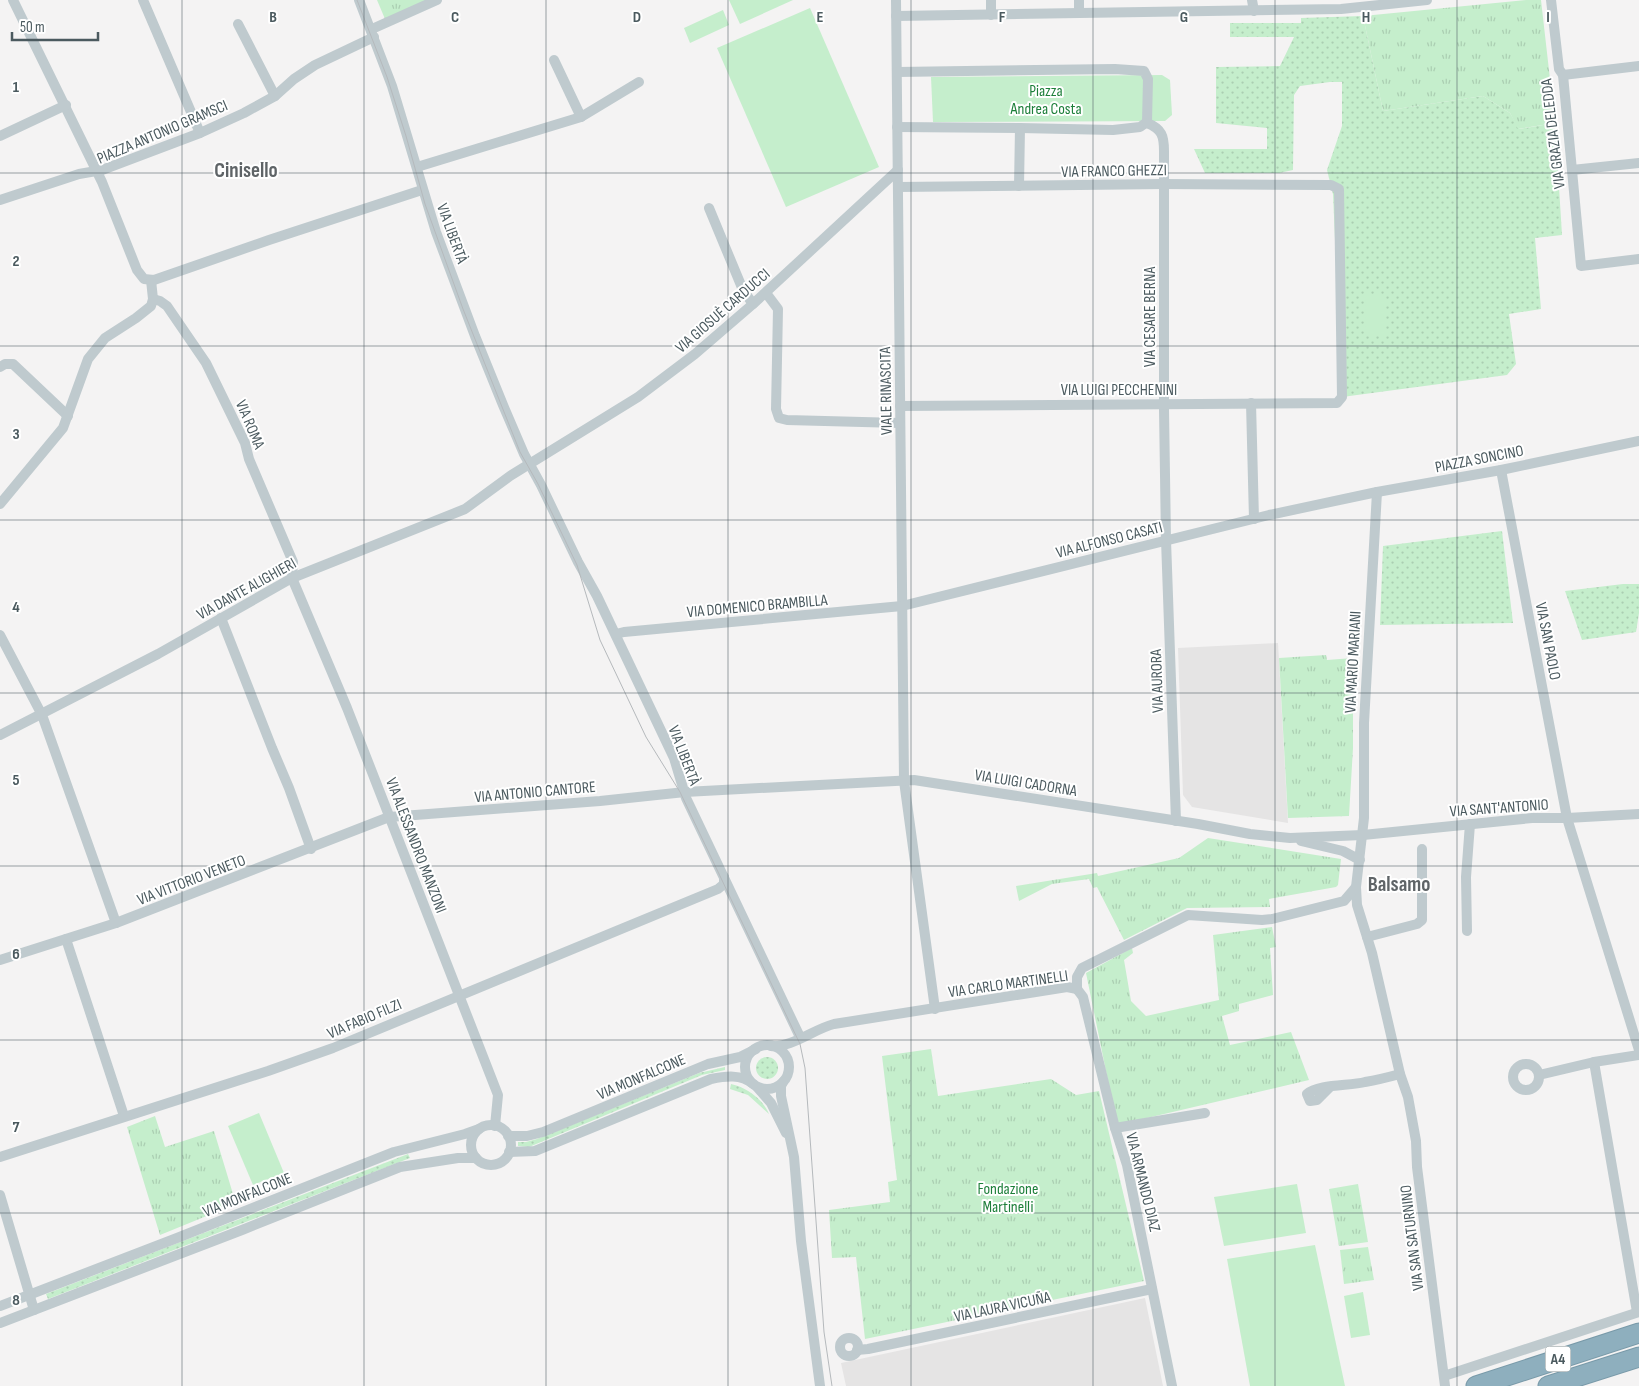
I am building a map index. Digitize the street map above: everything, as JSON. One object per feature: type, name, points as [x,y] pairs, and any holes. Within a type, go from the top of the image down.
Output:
[{"type":"highway","name":"A4","points":[[1476,1386],[1639,1332]]},
{"type":"highway","name":"A4","points":[[1548,1386],[1639,1357]]},
{"type":"street","points":[[0,200],[79,174],[96,171],[13,0]]},
{"type":"street","points":[[143,0],[200,133]]},
{"type":"street","name":"VIA LIBERTÀ","points":[[359,0],[394,93],[417,167],[422,190],[475,336],[518,442],[616,634],[674,758],[683,792],[800,1037]]},
{"type":"street","name":"PIAZZA ANTONIO GRAMSCI","points":[[151,280],[141,277],[137,270],[96,171],[200,133],[244,113],[275,96],[294,79],[315,66],[437,0]]},
{"type":"street","name":"VIALE RINASCITA","points":[[896,0],[904,781],[935,1008]]},
{"type":"street","points":[[991,0],[991,15]]},
{"type":"street","points":[[1079,0],[1079,13]]},
{"type":"street","points":[[1164,0],[1166,12]]},
{"type":"street","points":[[1252,0],[1254,11]]},
{"type":"street","points":[[896,16],[1254,11],[1427,0]]},
{"type":"street","name":"VIA GRAZIA DELEDDA","points":[[1551,0],[1559,69],[1563,75],[1581,266],[1639,259]]},
{"type":"street","points":[[238,24],[275,96]]},
{"type":"street","points":[[554,60],[580,117]]},
{"type":"street","points":[[1563,75],[1639,66]]},
{"type":"street","points":[[897,72],[1115,69],[1144,71],[1148,80],[1147,123]]},
{"type":"street","points":[[417,167],[580,117],[638,82]]},
{"type":"street","points":[[0,136],[66,106]]},
{"type":"street","points":[[897,127],[1113,130],[1140,127],[1147,123]]},
{"type":"street","points":[[1147,123],[1155,126],[1164,137],[1164,184]]},
{"type":"street","points":[[1019,186],[1020,128]]},
{"type":"street","points":[[1572,170],[1639,163]]},
{"type":"street","name":"VIA GIOSUÈ CARDUCCI","points":[[530,464],[646,391],[695,354],[766,293],[898,170]]},
{"type":"street","name":"VIA FRANCO GHEZZI","points":[[898,187],[1164,184],[1331,185],[1339,189],[1342,397],[1337,403]]},
{"type":"street","name":"VIA CESARE BERNA","points":[[1164,184],[1166,540]]},
{"type":"street","points":[[0,504],[63,428],[88,360],[106,338],[151,306],[153,299],[151,280],[422,190]]},
{"type":"street","points":[[710,208],[744,290],[753,304]]},
{"type":"street","points":[[766,293],[778,309],[776,409],[779,418],[787,420],[900,423]]},
{"type":"street","name":"VIA ROMA","points":[[153,299],[167,306],[206,363],[246,444],[249,459],[293,562],[292,578]]},
{"type":"street","points":[[0,367],[5,364],[13,364],[68,416]]},
{"type":"street","points":[[1251,403],[1254,518]]},
{"type":"street","name":"VIA LUIGI PECCHENINI","points":[[900,406],[1337,403]]},
{"type":"street","name":"PIAZZA SONCINO","points":[[1324,503],[1502,470],[1639,441]]},
{"type":"street","name":"VIA DANTE ALIGHIERI","points":[[0,735],[158,654],[292,578],[458,512],[530,464]]},
{"type":"street","name":"VIA SAN PAOLO","points":[[1502,470],[1567,818],[1639,1050]]},
{"type":"street","name":"VIA MARIO MARIANI","points":[[1367,937],[1357,905],[1356,887],[1362,835],[1364,723],[1377,492]]},
{"type":"street","name":"VIA ALFONSO CASATI","points":[[902,606],[1254,518],[1324,503]]},
{"type":"street","name":"VIA AURORA","points":[[1166,540],[1176,821]]},
{"type":"street","name":"VIA ALESSANDRO MANZONI","points":[[292,578],[329,664],[390,817],[498,1095],[495,1126]]},
{"type":"street","name":"VIA DOMENICO BRAMBILLA","points":[[616,634],[902,606]]},
{"type":"street","points":[[221,618],[289,788],[311,849]]},
{"type":"street","points":[[0,635],[42,715],[116,923]]},
{"type":"street","name":"VIA LUIGI CADORNA","points":[[683,792],[922,781],[1250,834],[1290,838],[1362,835]]},
{"type":"street","name":"VIA ANTONIO CANTORE","points":[[390,817],[600,801],[683,792]]},
{"type":"street","name":"VIA SANT'ANTONIO","points":[[1362,835],[1532,818],[1639,814]]},
{"type":"street","name":"VIA VITTORIO VENETO","points":[[0,960],[116,923],[390,817]]},
{"type":"street","points":[[1467,931],[1466,877],[1470,824]]},
{"type":"street","points":[[1290,838],[1343,851],[1360,860]]},
{"type":"street","points":[[1367,937],[1417,924],[1422,920],[1422,849]]},
{"type":"street","name":"VIA FABIO FILZI","points":[[0,1157],[268,1071],[324,1051],[718,889],[724,884],[724,877]]},
{"type":"street","points":[[1356,887],[1344,901],[1357,905]]},
{"type":"street","name":"VIA CARLO MARTINELLI","points":[[771,1046],[785,1045],[828,1026],[1067,988],[1077,989],[1077,977],[1082,968],[1188,915],[1262,920],[1344,901]]},
{"type":"street","name":"VIA SAN SATURNINO","points":[[1367,937],[1400,1074],[1408,1097],[1416,1141],[1444,1381]]},
{"type":"street","points":[[66,939],[124,1116]]},
{"type":"street","name":"VIA ARMANDO DIAZ","points":[[1077,989],[1083,998],[1126,1165],[1172,1386]]},
{"type":"street","points":[[793,1150],[764,1093],[747,1076],[746,1065],[748,1057],[756,1049],[764,1046],[771,1046],[782,1051],[788,1060],[789,1071],[780,1092],[793,1150],[801,1241],[820,1386]]},
{"type":"street","name":"VIA MONFALCONE","points":[[508,1136],[528,1136],[543,1132],[708,1064],[740,1057],[756,1049]]},
{"type":"street","points":[[1539,1075],[1594,1062],[1639,1055]]},
{"type":"street","points":[[1444,1381],[1638,1312],[1594,1062]]},
{"type":"street","points":[[1330,1087],[1364,1083],[1400,1074]]},
{"type":"street","name":"VIA MONFALCONE","points":[[509,1152],[535,1151],[712,1079],[741,1077],[754,1085]]},
{"type":"street","points":[[754,1085],[763,1089],[770,1089],[783,1082]]},
{"type":"street","points":[[1115,1128],[1205,1113]]},
{"type":"street","points":[[486,1126],[495,1126],[504,1130],[510,1145],[505,1159],[492,1165],[481,1162],[476,1158],[471,1149],[471,1142],[474,1134],[479,1129],[486,1126]]},
{"type":"street","name":"VIA MONFALCONE","points":[[0,1306],[394,1152],[479,1129]]},
{"type":"street","name":"VIA MONFALCONE","points":[[0,1323],[400,1167],[458,1158],[476,1158]]},
{"type":"street","points":[[0,1196],[34,1310]]},
{"type":"street","name":"VIA LAURA VICUÑA","points":[[857,1350],[868,1350],[1152,1289]]},
{"type":"shaded area","points":[[1278,643],[1288,823],[1192,807],[1183,795],[1178,648]]},
{"type":"shaded area","points":[[1145,1298],[1163,1386],[846,1386],[841,1363]]},
{"type":"green space","points":[[377,0],[427,0],[385,19]]},
{"type":"green space","points":[[729,0],[793,0],[740,24]]},
{"type":"green space","points":[[1541,0],[1555,123],[1518,129],[1510,113],[1483,96],[1383,111],[1363,16]]},
{"type":"green space","points":[[810,8],[879,167],[786,207],[717,48]]},
{"type":"green space","points":[[723,10],[729,25],[690,43],[684,28]]},
{"type":"green space","points":[[1363,16],[1383,111],[1483,96],[1510,113],[1519,129],[1555,123],[1562,235],[1535,238],[1541,309],[1509,314],[1516,364],[1507,375],[1342,397],[1333,194],[1327,170],[1342,126],[1342,82],[1300,86],[1294,95],[1293,170],[1279,173],[1205,173],[1194,149],[1267,149],[1267,128],[1216,123],[1216,67],[1280,66],[1294,37],[1230,37],[1230,23],[1301,23],[1301,18]]},
{"type":"green space","name":"Piazza Andrea Costa","points":[[1162,75],[1170,80],[1172,115],[1165,121],[933,122],[931,77]]},
{"type":"green space","points":[[1365,294],[1385,294],[1385,336],[1366,336]]},
{"type":"green space","points":[[1502,531],[1513,623],[1380,625],[1383,546]]},
{"type":"green space","points":[[1623,584],[1639,584],[1639,613],[1636,632],[1582,640],[1565,591]]},
{"type":"green space","points":[[1326,655],[1327,660],[1353,658],[1353,748],[1349,816],[1288,818],[1279,658]]},
{"type":"green space","points":[[1208,838],[1341,859],[1338,885],[1336,887],[1269,899],[1270,907],[1187,908],[1124,940],[1097,887],[1093,888],[1089,879],[1052,884],[1019,901],[1016,886],[1097,873],[1098,876],[1179,858]]},
{"type":"green space","points":[[1272,927],[1276,947],[1270,948],[1273,995],[1239,1004],[1239,1011],[1222,1016],[1230,1045],[1291,1032],[1309,1080],[1117,1125],[1086,973],[1132,948],[1133,953],[1124,960],[1131,1001],[1146,1016],[1219,1000],[1213,935]]},
{"type":"green space","name":"Fondazione Martinelli","points":[[931,1049],[938,1096],[1051,1079],[1076,1095],[1099,1091],[1144,1281],[865,1339],[856,1257],[832,1258],[829,1210],[890,1202],[888,1182],[897,1180],[882,1056]]},
{"type":"green space","points":[[767,1057],[775,1060],[778,1068],[775,1076],[767,1079],[759,1076],[756,1068],[759,1060]]},
{"type":"green space","points":[[725,1067],[725,1070],[702,1075],[529,1147],[518,1146],[518,1142],[537,1139],[699,1073]]},
{"type":"green space","points":[[731,1084],[753,1094],[763,1103],[769,1114],[748,1095],[730,1089]]},
{"type":"green space","points":[[259,1113],[284,1173],[253,1185],[228,1126]]},
{"type":"green space","points":[[155,1116],[165,1147],[214,1131],[236,1204],[160,1235],[127,1127]]},
{"type":"green space","points":[[408,1154],[410,1158],[48,1299],[46,1294]]},
{"type":"green space","points":[[1297,1184],[1306,1233],[1224,1246],[1214,1197]]},
{"type":"green space","points":[[1358,1184],[1368,1242],[1339,1246],[1329,1189]]},
{"type":"green space","points":[[1315,1245],[1345,1386],[1250,1386],[1227,1259]]},
{"type":"green space","points":[[1368,1247],[1374,1280],[1344,1284],[1340,1250]]},
{"type":"green space","points":[[1363,1292],[1370,1335],[1351,1338],[1344,1296]]},
{"type":"tram line","points":[[357,0],[387,77],[425,204],[463,309],[520,452],[538,484],[577,565],[600,640],[646,737],[680,792],[800,1044],[805,1068],[824,1332],[832,1386]]},
{"type":"district","name":"Cinisello","points":[[246,170]]},
{"type":"district","name":"Balsamo","points":[[1399,884]]}]
